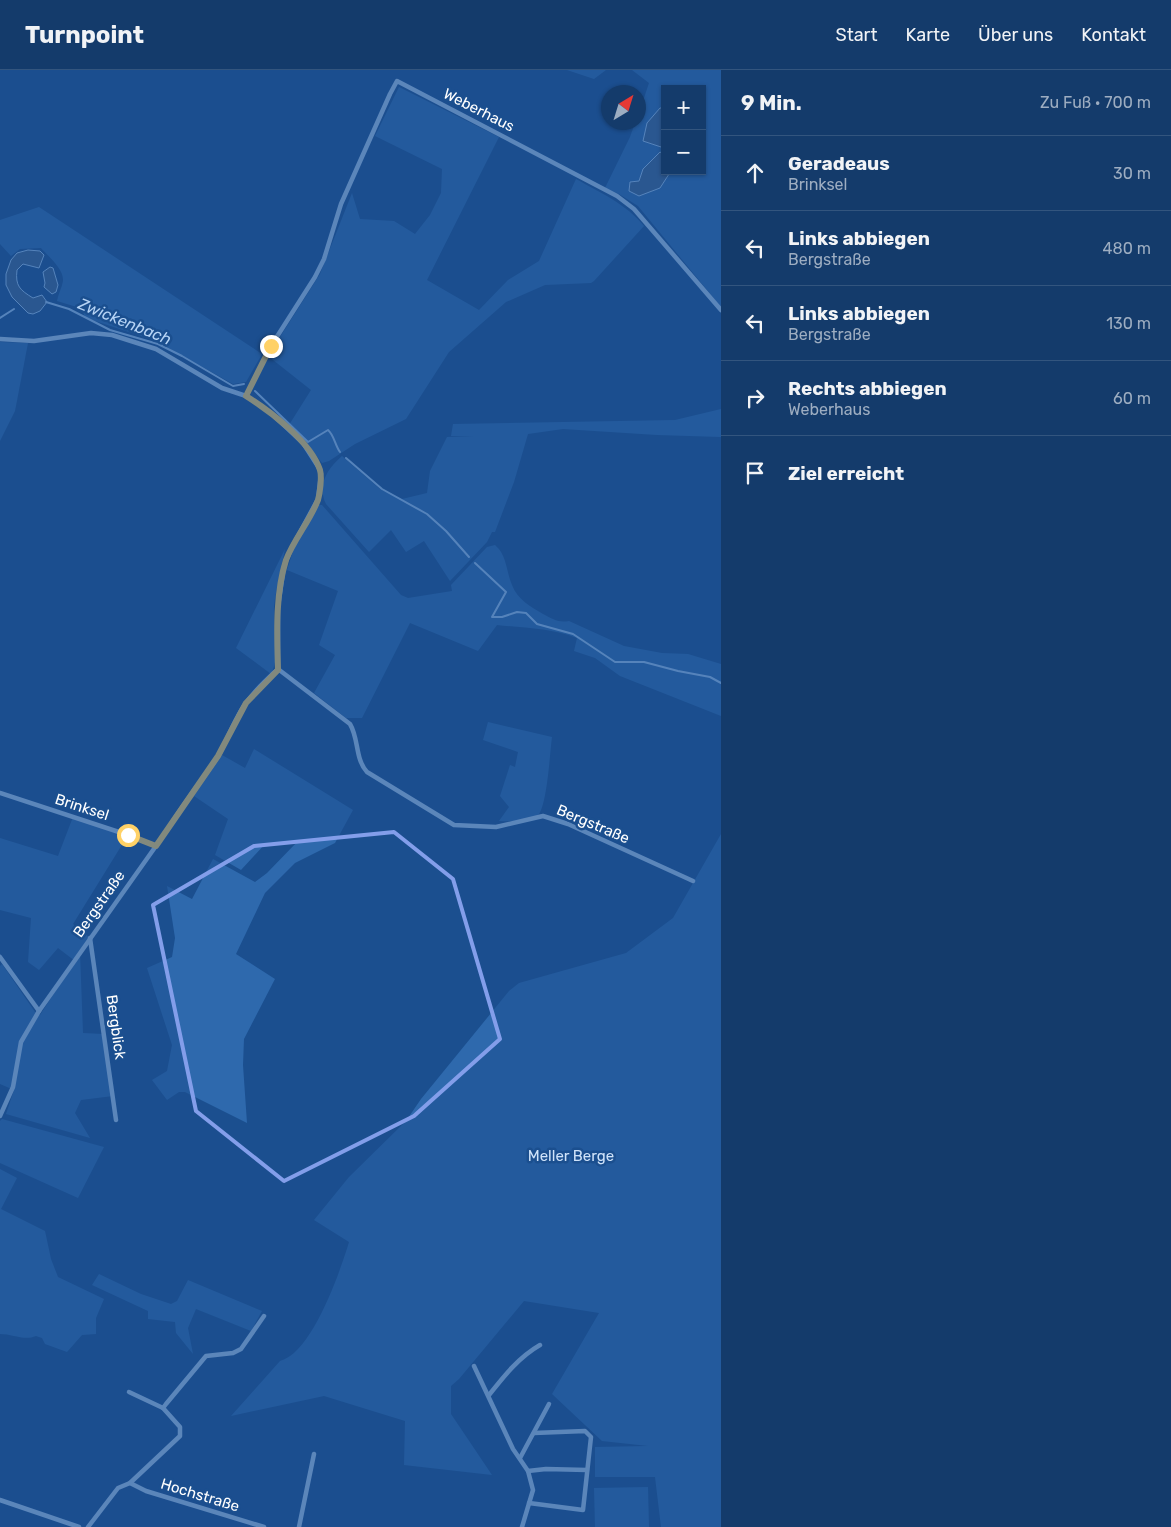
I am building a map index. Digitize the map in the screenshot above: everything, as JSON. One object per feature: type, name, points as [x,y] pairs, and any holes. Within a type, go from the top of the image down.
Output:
[{"type":"street","name":"Weberhaus","points":[[246,396],[271,346],[324,260],[341,204],[397,81],[617,196],[634,209],[721,310]]},
{"type":"street","points":[[0,339],[34,341],[91,333],[112,335],[156,349],[222,388],[246,396],[270,412],[303,443],[320,468],[321,474],[318,499],[284,566],[278,607],[278,670]]},
{"type":"street","name":"Bergstraße","points":[[0,1116],[13,1087],[20,1042],[39,1011],[218,756],[246,703],[278,670],[350,724],[356,738],[362,766],[367,772],[454,825],[496,827],[543,816],[568,824],[692,881]]},
{"type":"street","name":"Brinksel","points":[[0,793],[156,846]]},
{"type":"street","name":"Bergblick","points":[[90,938],[116,1120]]},
{"type":"street","points":[[0,957],[39,1011]]},
{"type":"street","points":[[162,1408],[206,1356],[233,1353],[241,1349],[264,1316]]},
{"type":"street","points":[[489,1395],[503,1376],[527,1352],[540,1345]]},
{"type":"street","points":[[474,1366],[513,1449],[528,1471],[533,1490],[522,1527]]},
{"type":"street","points":[[88,1527],[118,1488],[130,1483],[180,1436],[180,1427],[162,1408],[128,1392]]},
{"type":"street","points":[[520,1458],[549,1404]]},
{"type":"street","points":[[529,1502],[583,1510],[591,1436],[585,1431],[534,1433]]},
{"type":"street","points":[[299,1527],[314,1454]]},
{"type":"street","points":[[528,1471],[587,1470]]},
{"type":"street","name":"Hochstraße","points":[[130,1483],[146,1491],[264,1527]]},
{"type":"street","points":[[0,1500],[79,1527]]},
{"type":"highlighted area","points":[[394,832],[453,879],[500,1039],[414,1116],[284,1181],[196,1111],[153,905],[254,846]]},
{"type":"green space","points":[[567,70],[606,70],[594,79]]},
{"type":"green space","points":[[632,70],[721,70],[721,307],[638,206],[605,188],[632,130],[646,130],[646,92],[649,83]]},
{"type":"green space","points":[[399,87],[499,137],[427,280],[479,310],[508,280],[539,261],[576,179],[621,205],[644,226],[591,283],[545,285],[506,302],[449,352],[406,419],[355,444],[329,461],[322,463],[307,443],[289,425],[311,390],[268,356],[320,274],[352,193],[360,219],[394,221],[415,234],[430,215],[441,193],[442,169],[375,136]]},
{"type":"green space","points":[[39,207],[262,354],[246,382],[233,384],[156,341],[86,318],[80,308],[57,301],[63,277],[55,263],[41,248],[20,249],[11,256],[0,244],[0,220]]},
{"type":"green space","points":[[0,342],[28,343],[15,411],[0,441]]},
{"type":"green space","points":[[721,409],[721,437],[563,429],[528,434],[514,482],[495,532],[492,532],[487,542],[450,581],[424,541],[406,552],[391,530],[369,552],[326,504],[323,497],[325,478],[332,466],[342,456],[380,489],[402,499],[427,493],[430,471],[447,437],[474,436],[451,436],[453,424],[675,420]]},
{"type":"green space","points":[[317,505],[322,505],[401,595],[408,598],[452,591],[451,585],[487,547],[495,545],[504,558],[514,590],[529,605],[543,614],[559,621],[569,621],[624,646],[662,653],[688,654],[721,664],[721,716],[620,676],[595,658],[574,651],[577,638],[557,632],[497,625],[478,651],[410,623],[362,718],[346,718],[314,693],[335,655],[319,645],[338,591],[287,570],[294,548]]},
{"type":"green space","points":[[285,549],[274,607],[276,658],[271,674],[236,648]]},
{"type":"green space","points":[[488,722],[552,737],[546,792],[537,816],[519,821],[499,821],[509,807],[500,796],[510,765],[515,767],[518,752],[483,740]]},
{"type":"green space","points":[[254,749],[353,810],[335,843],[295,863],[265,893],[236,954],[275,979],[244,1039],[243,1065],[247,1123],[185,1092],[179,1092],[167,1100],[152,1080],[167,1071],[172,1045],[147,968],[172,957],[175,938],[167,886],[192,899],[213,859],[255,882],[267,873],[297,842],[265,844],[241,870],[215,855],[228,819],[194,796],[222,755],[245,768]]},
{"type":"green space","points":[[73,817],[128,835],[73,924],[90,938],[80,953],[83,1033],[103,1034],[113,1096],[81,1100],[75,1113],[90,1138],[6,1114],[14,1090],[0,1084],[0,966],[2,964],[35,1012],[40,1015],[75,961],[58,948],[39,970],[28,962],[31,918],[0,910],[0,838],[58,856]]},
{"type":"green space","name":"Meller Berge","points":[[721,834],[721,1527],[661,1527],[655,1477],[595,1477],[595,1447],[648,1446],[602,1441],[552,1394],[599,1313],[524,1301],[459,1379],[451,1386],[451,1414],[492,1475],[404,1465],[405,1421],[324,1396],[231,1416],[280,1361],[292,1355],[303,1343],[314,1328],[323,1310],[332,1291],[349,1242],[314,1220],[349,1177],[406,1121],[421,1099],[509,991],[519,983],[626,953],[673,918]]},
{"type":"green space","points":[[2,1119],[104,1147],[78,1198],[0,1163],[0,1121]]},
{"type":"green space","points":[[0,1169],[17,1178],[1,1209],[45,1231],[51,1259],[58,1277],[104,1299],[96,1318],[96,1334],[82,1335],[67,1352],[45,1344],[42,1338],[36,1336],[23,1338],[0,1334]]},
{"type":"green space","points":[[99,1274],[141,1294],[171,1304],[177,1301],[188,1280],[262,1311],[251,1331],[196,1309],[188,1328],[193,1354],[176,1333],[175,1322],[148,1319],[148,1311],[92,1285]]},
{"type":"green space","points":[[648,1487],[649,1527],[595,1527],[594,1488]]},
{"type":"shaded area","points":[[661,108],[661,147],[643,141],[647,123]]},
{"type":"shaded area","points":[[660,152],[661,175],[668,175],[660,188],[639,196],[629,191],[630,182],[639,181],[643,169]]},
{"type":"shaded area","points":[[28,250],[40,251],[44,255],[39,268],[23,264],[17,270],[19,287],[33,298],[42,295],[47,302],[40,311],[33,314],[28,313],[12,297],[6,285],[6,274],[11,260],[17,253]]},
{"type":"shaded area","points":[[50,267],[53,268],[58,285],[56,292],[52,294],[44,287],[43,272]]},
{"type":"waterway","name":"Zwickenbach","points":[[46,302],[69,309],[110,330],[158,344],[233,386],[244,384]]},
{"type":"waterway","name":"Zwickenbach","points":[[0,318],[14,309]]},
{"type":"waterway","name":"Zwickenbach","points":[[255,391],[308,442],[328,430],[340,452]]},
{"type":"waterway","name":"Zwickenbach","points":[[346,458],[382,489],[427,514],[446,531],[469,557]]},
{"type":"waterway","name":"Zwickenbach","points":[[475,563],[506,592],[492,617],[502,617],[517,612],[526,613],[537,624],[573,634],[615,662],[644,662],[710,677],[721,683]]},
{"type":"route","points":[[128,835],[156,846],[218,756],[246,703],[271,675],[278,670],[277,621],[284,566],[318,499],[321,474],[320,468],[303,443],[270,412],[246,396],[271,346]]}]
